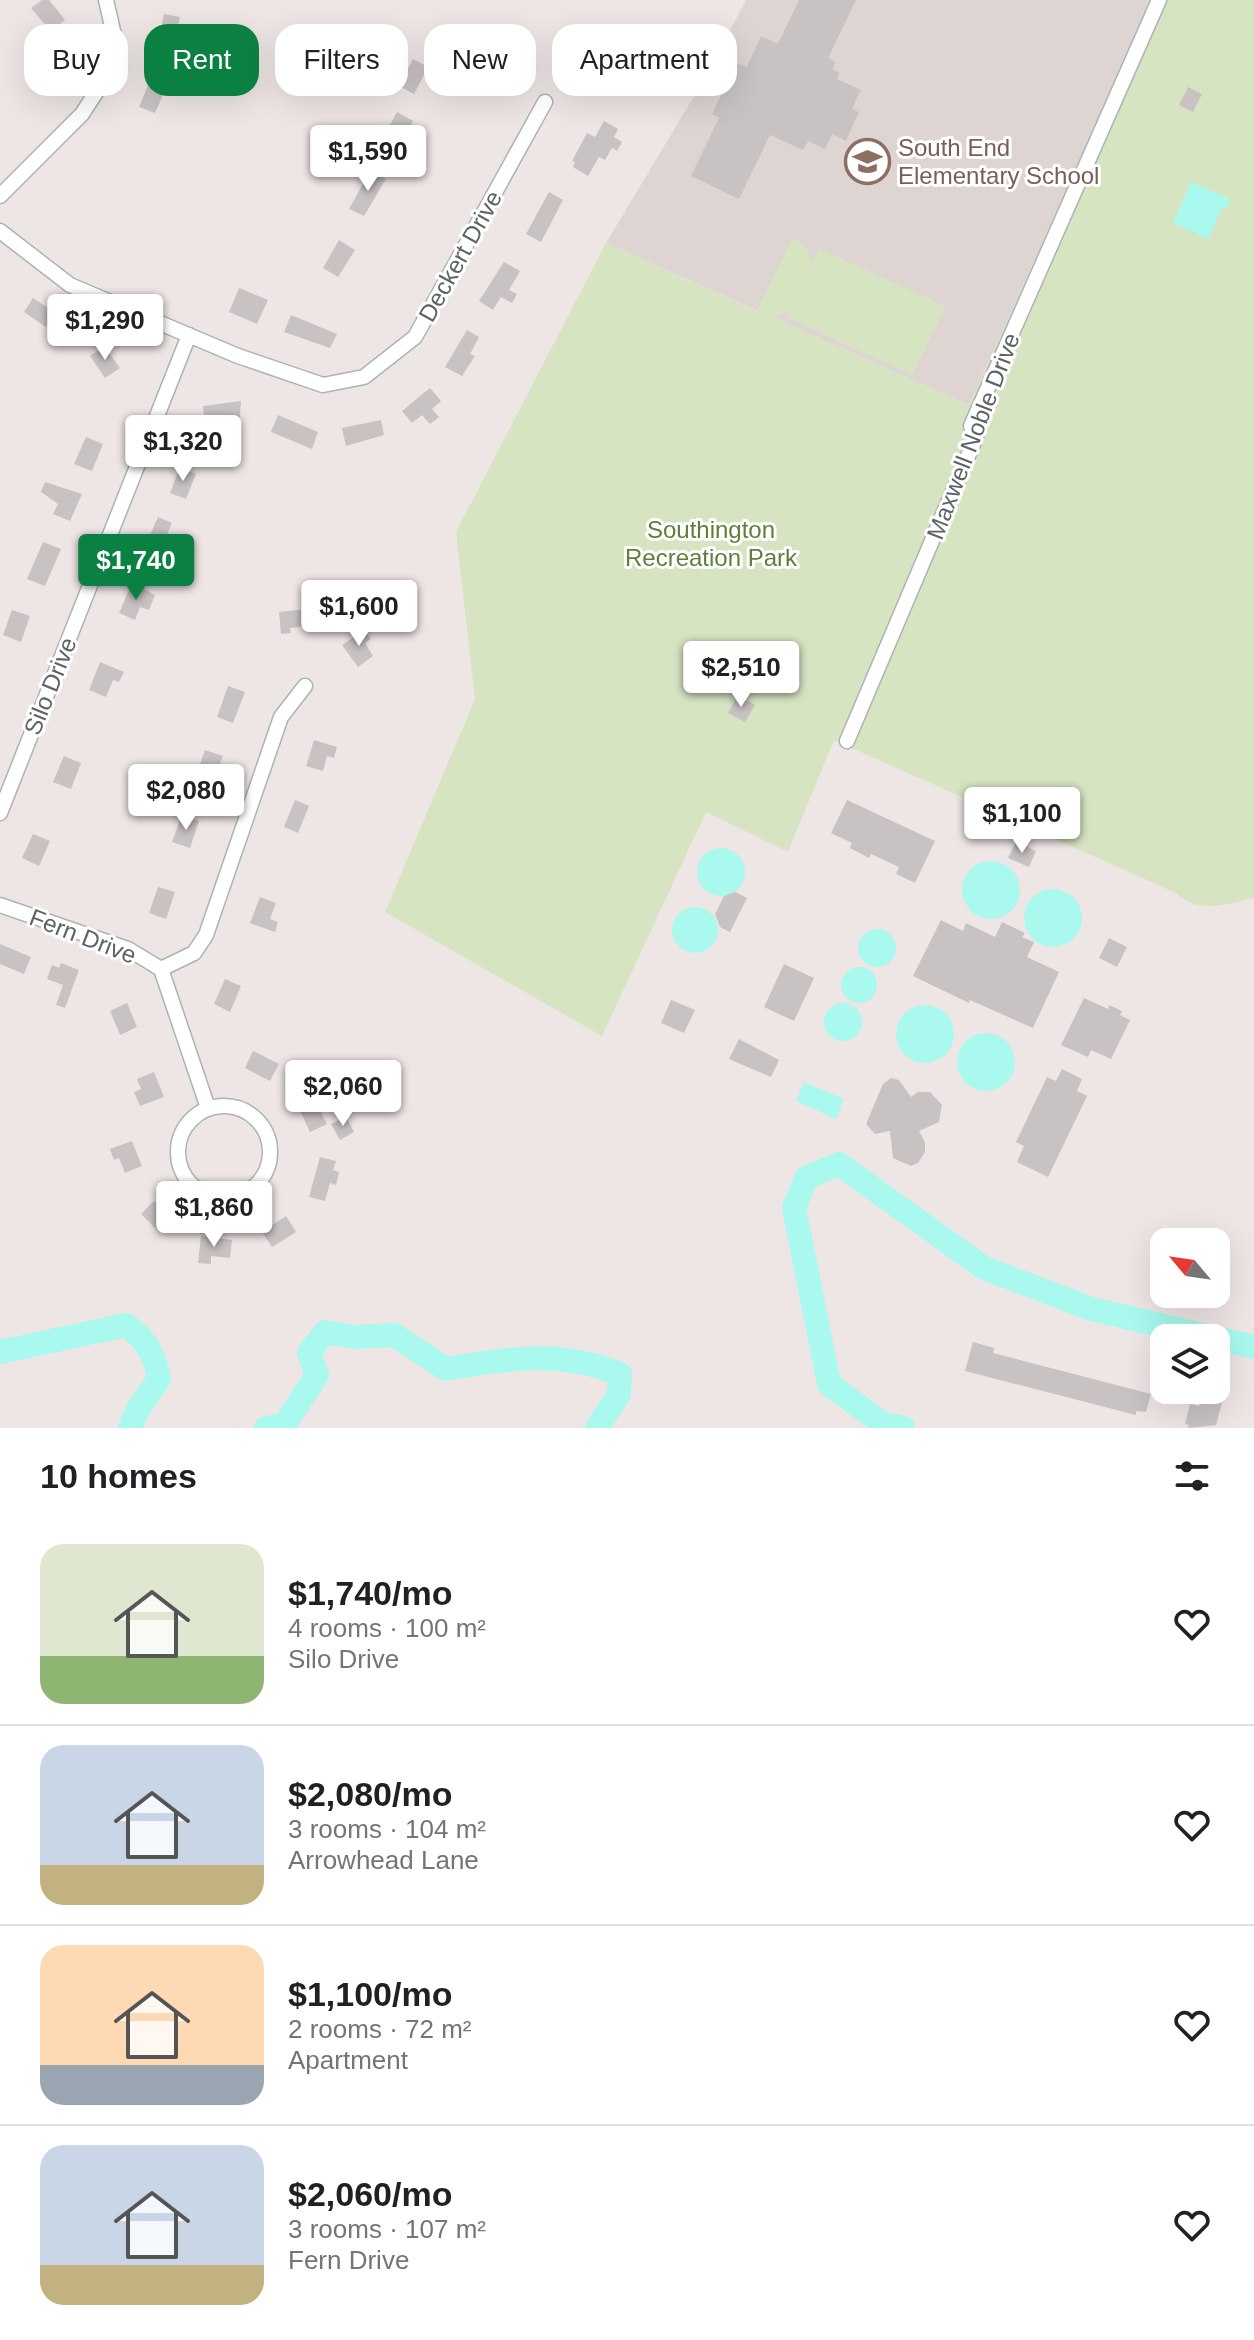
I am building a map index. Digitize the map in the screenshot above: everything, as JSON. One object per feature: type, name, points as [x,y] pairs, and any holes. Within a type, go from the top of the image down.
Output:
[{"type":"street","points":[[0,196],[82,114],[119,57],[106,0]]},
{"type":"street","name":"Maxwell Noble Drive","points":[[847,741],[976,437],[971,426],[1159,0]]},
{"type":"street","name":"Deckert Drive","points":[[0,231],[70,285],[189,335],[323,385],[364,377],[415,337],[545,102]]},
{"type":"street","name":"Silo Drive","points":[[0,813],[189,335]]},
{"type":"street","points":[[161,969],[194,953],[206,935],[281,717],[305,686]]},
{"type":"street","name":"Fern Drive","points":[[0,905],[128,949],[161,969],[208,1108]]},
{"type":"street","points":[[226,1106],[243,1110],[258,1121],[267,1136],[270,1154],[266,1172],[255,1186],[240,1196],[222,1199],[204,1194],[189,1184],[180,1168],[177,1150],[182,1132],[192,1118],[208,1108],[226,1106]]},
{"type":"shaded area","name":"South End Elementary School","points":[[746,0],[1145,0],[1150,6],[969,405],[606,243],[694,96],[737,96],[737,24],[733,24]]},
{"type":"green space","name":"Southington Recreation Park","points":[[1145,0],[1254,0],[1254,898],[1213,906],[1194,904],[1176,893],[834,740],[788,852],[706,812],[602,1036],[385,912],[475,699],[456,532],[606,243],[757,311],[792,239],[805,245],[812,260],[800,286],[819,249],[946,306],[912,375],[786,317],[788,312],[773,317],[969,405],[1150,6]]},
{"type":"water","points":[[1191,182],[1230,199],[1227,208],[1222,207],[1208,239],[1173,223]]},
{"type":"water","points":[[721,848],[738,855],[745,872],[738,889],[721,896],[704,889],[697,872],[704,855]]},
{"type":"water","points":[[991,861],[1012,869],[1020,890],[1012,911],[991,919],[970,911],[962,890],[970,869]]},
{"type":"water","points":[[1053,889],[1074,897],[1082,918],[1074,939],[1053,947],[1032,939],[1024,918],[1032,897]]},
{"type":"water","points":[[695,907],[711,914],[718,930],[711,946],[695,953],[679,946],[672,930],[679,914]]},
{"type":"water","points":[[877,929],[890,935],[896,948],[890,961],[877,967],[864,961],[858,948],[864,935]]},
{"type":"water","points":[[859,967],[872,972],[877,985],[872,998],[859,1003],[846,998],[841,985],[846,972]]},
{"type":"water","points":[[843,1003],[856,1009],[862,1022],[856,1035],[843,1041],[830,1035],[824,1022],[830,1009]]},
{"type":"water","points":[[925,1005],[946,1013],[954,1034],[946,1055],[925,1063],[904,1055],[896,1034],[904,1013]]},
{"type":"water","points":[[986,1033],[1007,1041],[1015,1062],[1007,1083],[986,1091],[965,1083],[957,1062],[965,1041]]},
{"type":"water","points":[[804,1082],[844,1099],[836,1119],[796,1101]]},
{"type":"building","points":[[42,0],[49,0],[65,20],[60,24],[44,24],[31,8]]},
{"type":"building","points":[[799,0],[856,0],[828,58],[836,62],[832,69],[839,73],[837,79],[861,90],[852,109],[859,112],[846,141],[832,134],[825,149],[808,141],[803,150],[770,135],[739,199],[691,176],[719,118],[712,114],[720,96],[737,96],[737,63],[747,67],[761,36],[778,44]]},
{"type":"building","points":[[164,14],[180,17],[178,24],[162,24]]},
{"type":"building","points":[[413,59],[424,65],[424,75],[414,94],[408,91],[408,69]]},
{"type":"building","points":[[1188,87],[1202,94],[1193,112],[1179,105]]},
{"type":"building","points":[[144,95],[162,96],[155,113],[139,107]]},
{"type":"building","points":[[397,112],[413,121],[393,158],[377,149]]},
{"type":"building","points":[[604,121],[618,129],[614,137],[622,142],[617,151],[612,148],[605,160],[599,157],[588,176],[573,167],[575,162],[572,161],[587,133],[595,137]]},
{"type":"building","points":[[371,170],[386,179],[364,216],[349,209]]},
{"type":"building","points":[[549,192],[563,200],[541,242],[526,234]]},
{"type":"building","points":[[339,240],[355,250],[338,277],[323,268]]},
{"type":"building","points":[[504,262],[520,271],[509,290],[517,294],[512,303],[501,297],[493,310],[479,301]]},
{"type":"building","points":[[239,288],[268,300],[257,324],[229,312]]},
{"type":"building","points":[[33,298],[55,313],[46,327],[24,312]]},
{"type":"building","points":[[291,315],[337,334],[330,348],[284,332]]},
{"type":"building","points":[[467,330],[479,337],[470,354],[475,356],[462,376],[445,367]]},
{"type":"building","points":[[104,346],[120,368],[105,378],[90,356]]},
{"type":"building","points":[[430,388],[441,401],[432,409],[439,417],[430,424],[422,415],[412,423],[402,411]]},
{"type":"building","points":[[241,401],[239,428],[224,429],[223,421],[205,423],[203,406]]},
{"type":"building","points":[[278,415],[318,432],[312,449],[271,432]]},
{"type":"building","points":[[381,420],[384,435],[346,446],[342,428]]},
{"type":"building","points":[[86,437],[103,444],[92,471],[74,464]]},
{"type":"building","points":[[180,467],[196,474],[186,499],[170,493]]},
{"type":"building","points":[[45,482],[82,494],[70,521],[53,514],[58,504],[41,492]]},
{"type":"building","points":[[158,517],[172,523],[156,559],[142,553]]},
{"type":"building","points":[[43,542],[61,549],[45,586],[27,579]]},
{"type":"building","points":[[132,583],[155,595],[149,610],[140,607],[135,620],[119,613]]},
{"type":"building","points":[[316,608],[317,625],[290,628],[291,633],[281,634],[279,612]]},
{"type":"building","points":[[12,610],[30,616],[21,642],[3,635]]},
{"type":"building","points":[[364,630],[371,639],[365,643],[373,656],[358,667],[342,645]]},
{"type":"building","points":[[100,662],[124,672],[119,682],[113,680],[106,697],[89,690]]},
{"type":"building","points":[[228,686],[245,692],[233,723],[217,717]]},
{"type":"building","points":[[738,695],[755,705],[745,722],[728,713]]},
{"type":"building","points":[[314,740],[337,747],[334,758],[327,756],[323,771],[306,766]]},
{"type":"building","points":[[205,750],[223,756],[213,782],[196,776]]},
{"type":"building","points":[[64,756],[81,763],[71,789],[53,782]]},
{"type":"building","points":[[295,800],[309,806],[298,833],[284,827]]},
{"type":"building","points":[[847,800],[935,841],[915,883],[896,874],[899,867],[871,854],[869,858],[850,848],[852,843],[831,833]]},
{"type":"building","points":[[182,815],[199,821],[190,848],[172,842]]},
{"type":"building","points":[[33,834],[50,841],[39,866],[22,858]]},
{"type":"building","points":[[1016,842],[1036,851],[1029,867],[1008,858]]},
{"type":"building","points":[[158,887],[175,892],[166,919],[149,913]]},
{"type":"building","points":[[735,892],[747,898],[730,932],[720,927],[715,914],[724,896]]},
{"type":"building","points":[[260,897],[276,903],[270,919],[278,922],[275,932],[250,923]]},
{"type":"building","points":[[941,920],[963,931],[966,923],[995,937],[1002,922],[1025,933],[1022,937],[1034,942],[1027,957],[1059,972],[1033,1028],[970,1000],[969,1003],[913,976]]},
{"type":"building","points":[[1109,938],[1127,947],[1117,967],[1099,958]]},
{"type":"building","points":[[0,944],[31,957],[24,974],[0,964]]},
{"type":"building","points":[[61,963],[79,970],[65,1008],[56,1005],[63,985],[47,979],[52,965],[59,968]]},
{"type":"building","points":[[784,964],[814,978],[794,1021],[764,1007]]},
{"type":"building","points":[[225,979],[241,986],[230,1012],[214,1004]]},
{"type":"building","points":[[1084,998],[1108,1009],[1109,1005],[1122,1011],[1120,1015],[1130,1020],[1111,1059],[1091,1050],[1088,1057],[1061,1045]]},
{"type":"building","points":[[671,1000],[695,1010],[684,1033],[661,1023]]},
{"type":"building","points":[[127,1003],[137,1027],[120,1035],[110,1011]]},
{"type":"building","points":[[739,1039],[779,1060],[771,1077],[729,1059]]},
{"type":"building","points":[[253,1051],[279,1064],[270,1081],[245,1068]]},
{"type":"building","points":[[1062,1069],[1082,1079],[1077,1091],[1087,1096],[1048,1177],[1017,1162],[1024,1146],[1016,1142],[1047,1077],[1056,1081]]},
{"type":"building","points":[[154,1072],[164,1097],[140,1106],[134,1092],[141,1089],[137,1079]]},
{"type":"building","points":[[891,1078],[899,1080],[911,1097],[918,1092],[930,1092],[942,1105],[939,1122],[919,1131],[925,1142],[925,1152],[918,1163],[911,1166],[893,1158],[890,1131],[875,1134],[866,1124],[883,1084]]},
{"type":"building","points":[[323,1094],[327,1102],[318,1107],[327,1124],[310,1132],[298,1106]]},
{"type":"building","points":[[346,1117],[354,1132],[340,1140],[331,1124]]},
{"type":"building","points":[[132,1141],[142,1166],[125,1173],[119,1158],[114,1160],[110,1149]]},
{"type":"building","points":[[320,1157],[336,1161],[333,1170],[339,1172],[336,1185],[330,1183],[325,1201],[309,1197]]},
{"type":"building","points":[[154,1201],[173,1220],[160,1233],[141,1214]]},
{"type":"building","points":[[286,1216],[296,1232],[272,1247],[262,1232]]},
{"type":"building","points":[[201,1236],[232,1240],[230,1258],[211,1256],[211,1264],[198,1263]]},
{"type":"building","points":[[973,1342],[994,1348],[993,1353],[1150,1394],[1150,1398],[1146,1412],[1136,1411],[1136,1415],[965,1371]]},
{"type":"building","points":[[1190,1404],[1222,1404],[1216,1425],[1188,1428],[1189,1425],[1185,1424]]},
{"type":"waterway","points":[[903,1428],[883,1424],[829,1384],[794,1208],[807,1177],[839,1164],[984,1268],[1092,1309],[1254,1347]]},
{"type":"waterway","points":[[0,1352],[126,1325],[148,1348],[159,1379],[138,1409],[130,1428]]},
{"type":"waterway","points":[[266,1428],[284,1425],[317,1375],[309,1353],[325,1332],[355,1337],[394,1335],[446,1369],[534,1358],[598,1366],[620,1374],[619,1394],[597,1428]]},
{"type":"place","name":"South End Elementary School","points":[[867,161]]}]
